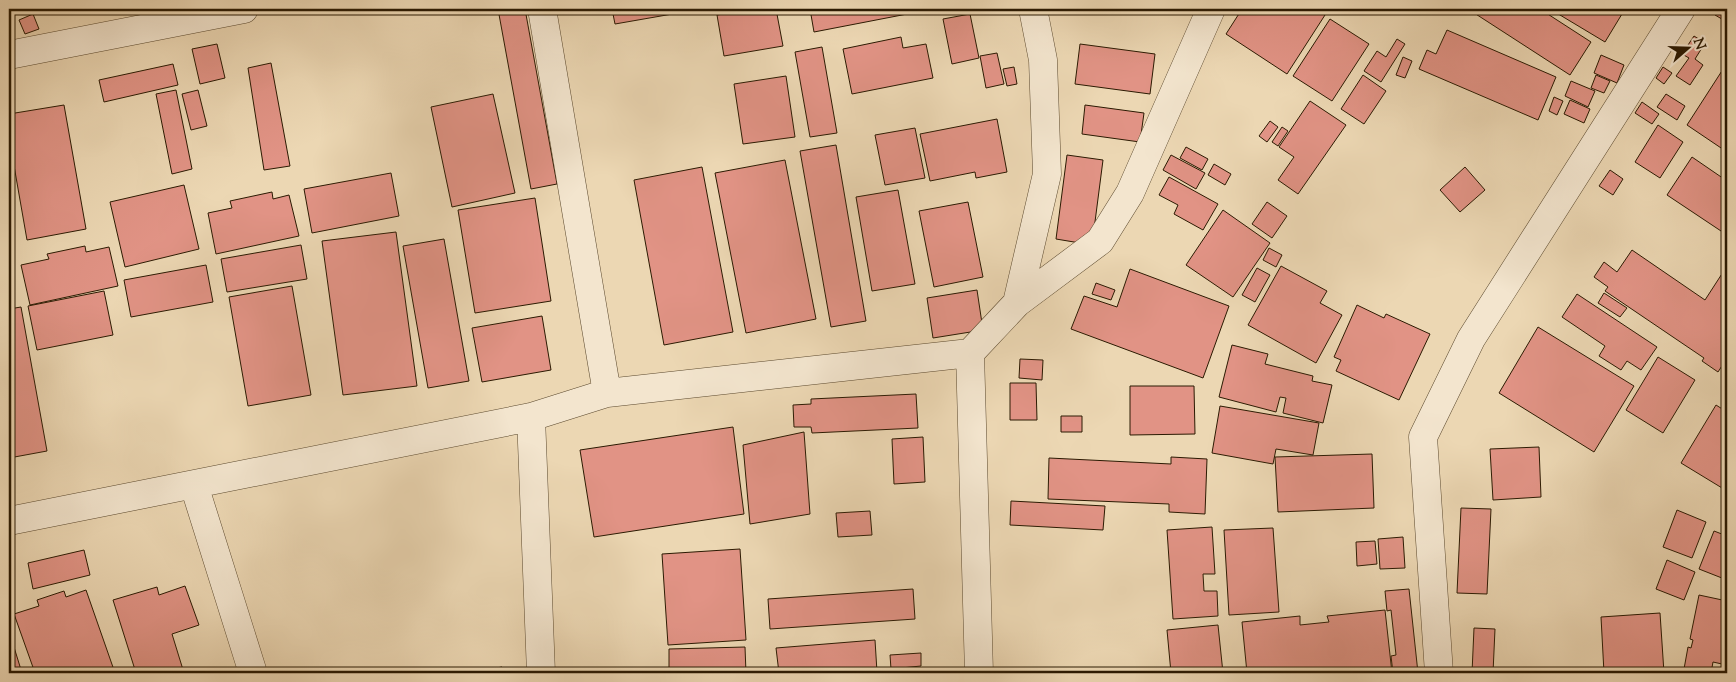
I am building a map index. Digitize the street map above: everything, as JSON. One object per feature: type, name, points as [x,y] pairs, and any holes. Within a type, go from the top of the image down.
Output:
[{"type":"street","points":[[9,55],[244,9]]},
{"type":"street","points":[[542,9],[606,392]]},
{"type":"street","points":[[1017,303],[1048,174],[1043,60],[1033,9]]},
{"type":"street","points":[[9,521],[531,417],[606,392],[970,353],[1017,303],[1100,241],[1130,193],[1211,9]]},
{"type":"street","points":[[1439,673],[1423,437],[1471,339],[1681,9]]},
{"type":"street","points":[[970,353],[979,673]]},
{"type":"street","points":[[531,417],[541,673]]},
{"type":"street","points":[[194,485],[253,673]]},
{"type":"building","points":[[498,9],[525,9],[557,184],[531,189]]},
{"type":"building","points":[[612,9],[701,9],[615,24]]},
{"type":"building","points":[[755,9],[776,9],[783,46],[724,56],[717,15]]},
{"type":"building","points":[[810,9],[933,9],[814,32]]},
{"type":"building","points":[[1099,9],[1184,9],[1184,13]]},
{"type":"building","points":[[1242,9],[1315,9],[1325,15],[1287,74],[1226,34]]},
{"type":"building","points":[[1468,9],[1540,9],[1591,42],[1570,75]]},
{"type":"building","points":[[1550,9],[1625,9],[1605,42]]},
{"type":"building","points":[[1720,9],[1727,9],[1727,22],[1715,15]]},
{"type":"building","points":[[33,14],[39,29],[25,34],[19,20]]},
{"type":"building","points":[[970,14],[979,58],[952,64],[943,19]]},
{"type":"building","points":[[1330,19],[1369,44],[1332,101],[1293,76]]},
{"type":"building","points":[[1447,30],[1556,77],[1538,120],[1419,69],[1427,50],[1436,54]]},
{"type":"building","points":[[1694,36],[1705,43],[1695,59],[1703,65],[1690,85],[1676,76],[1689,58],[1682,54]]},
{"type":"building","points":[[901,37],[903,48],[926,44],[933,78],[852,94],[843,49]]},
{"type":"building","points":[[1397,39],[1405,44],[1381,82],[1364,71],[1377,51],[1386,57]]},
{"type":"building","points":[[217,44],[225,78],[200,84],[192,49]]},
{"type":"building","points":[[1080,44],[1155,54],[1150,94],[1075,84]]},
{"type":"building","points":[[822,47],[837,133],[810,137],[795,52]]},
{"type":"building","points":[[997,53],[1004,84],[986,88],[980,56]]},
{"type":"building","points":[[1601,55],[1624,65],[1617,83],[1594,73]]},
{"type":"building","points":[[1403,57],[1412,61],[1405,78],[1396,75]]},
{"type":"building","points":[[271,63],[290,166],[264,170],[248,68]]},
{"type":"building","points":[[1727,63],[1727,152],[1687,125]]},
{"type":"building","points":[[173,64],[178,85],[104,102],[99,80]]},
{"type":"building","points":[[1014,67],[1017,84],[1007,86],[1003,69]]},
{"type":"building","points":[[1663,67],[1672,73],[1664,84],[1656,78]]},
{"type":"building","points":[[1363,75],[1386,91],[1364,124],[1341,109]]},
{"type":"building","points":[[1596,75],[1610,81],[1604,93],[1591,88]]},
{"type":"building","points":[[786,76],[795,137],[743,144],[734,84]]},
{"type":"building","points":[[1571,81],[1595,91],[1588,107],[1565,96]]},
{"type":"building","points":[[176,90],[192,169],[172,174],[156,94]]},
{"type":"building","points":[[198,90],[207,126],[191,130],[182,94]]},
{"type":"building","points":[[493,94],[515,193],[452,207],[431,107]]},
{"type":"building","points":[[1666,94],[1685,106],[1677,120],[1657,107]]},
{"type":"building","points":[[1554,97],[1563,101],[1557,115],[1549,111]]},
{"type":"building","points":[[1570,100],[1590,109],[1584,123],[1564,114]]},
{"type":"building","points":[[1310,101],[1346,125],[1298,194],[1278,180],[1294,157],[1279,147]]},
{"type":"building","points":[[1642,102],[1659,114],[1652,124],[1635,113]]},
{"type":"building","points":[[64,105],[86,229],[27,240],[9,137],[9,114]]},
{"type":"building","points":[[1085,105],[1144,113],[1140,142],[1082,134]]},
{"type":"building","points":[[997,119],[1007,172],[976,178],[975,172],[930,181],[920,134]]},
{"type":"building","points":[[1270,121],[1278,127],[1267,142],[1259,136]]},
{"type":"building","points":[[1658,125],[1683,142],[1660,178],[1635,162]]},
{"type":"building","points":[[1282,127],[1288,131],[1278,146],[1272,142]]},
{"type":"building","points":[[915,128],[925,178],[885,185],[875,135]]},
{"type":"building","points":[[836,145],[866,321],[831,327],[800,151]]},
{"type":"building","points":[[1186,147],[1208,159],[1202,170],[1180,158]]},
{"type":"building","points":[[1067,155],[1103,160],[1092,245],[1056,239]]},
{"type":"building","points":[[1171,155],[1205,173],[1196,189],[1163,170]]},
{"type":"building","points":[[1692,157],[1727,181],[1727,235],[1667,195]]},
{"type":"building","points":[[785,160],[816,319],[746,333],[715,173]]},
{"type":"building","points":[[1214,164],[1231,174],[1225,185],[1208,175]]},
{"type":"building","points":[[702,167],[733,332],[664,345],[634,180]]},
{"type":"building","points":[[1465,167],[1485,190],[1460,212],[1440,190]]},
{"type":"building","points":[[1610,170],[1623,179],[1613,195],[1599,186]]},
{"type":"building","points":[[391,173],[399,216],[312,233],[304,189]]},
{"type":"building","points":[[1169,177],[1218,204],[1203,230],[1174,214],[1178,205],[1159,195]]},
{"type":"building","points":[[184,185],[199,249],[125,267],[110,202]]},
{"type":"building","points":[[898,190],[915,284],[872,291],[856,197]]},
{"type":"building","points":[[272,192],[273,199],[289,195],[299,236],[216,254],[208,213],[232,208],[230,201]]},
{"type":"building","points":[[535,198],[551,301],[475,313],[458,210]]},
{"type":"building","points":[[968,202],[983,277],[934,287],[919,211]]},
{"type":"building","points":[[1267,202],[1287,216],[1272,238],[1252,224]]},
{"type":"building","points":[[1223,210],[1270,243],[1233,297],[1186,265]]},
{"type":"building","points":[[396,232],[417,386],[343,395],[322,241]]},
{"type":"building","points":[[444,239],[469,381],[428,388],[403,246]]},
{"type":"building","points":[[301,245],[307,279],[227,292],[221,259]]},
{"type":"building","points":[[85,246],[86,252],[109,247],[118,286],[30,305],[21,265],[49,259],[47,254]]},
{"type":"building","points":[[1269,248],[1282,255],[1276,267],[1263,260]]},
{"type":"building","points":[[1632,250],[1705,300],[1727,266],[1727,358],[1718,372],[1702,361],[1704,358],[1605,291],[1608,287],[1594,277],[1604,262],[1617,272]]},
{"type":"building","points":[[206,265],[213,302],[131,317],[124,280]]},
{"type":"building","points":[[1281,266],[1327,291],[1320,303],[1342,315],[1316,363],[1248,325]]},
{"type":"building","points":[[1257,268],[1270,275],[1255,302],[1242,295]]},
{"type":"building","points":[[1130,269],[1229,306],[1203,378],[1071,329],[1084,296],[1117,307]]},
{"type":"building","points":[[1096,283],[1115,290],[1111,300],[1092,294]]},
{"type":"building","points":[[292,286],[311,395],[248,406],[229,297]]},
{"type":"building","points":[[977,290],[983,330],[933,338],[927,298]]},
{"type":"building","points":[[104,291],[113,335],[37,350],[28,306]]},
{"type":"building","points":[[1604,293],[1627,308],[1620,317],[1598,303]]},
{"type":"building","points":[[1577,294],[1657,347],[1641,370],[1627,361],[1621,370],[1599,356],[1605,346],[1562,317]]},
{"type":"building","points":[[1357,305],[1384,318],[1386,314],[1430,334],[1399,400],[1336,371],[1341,360],[1334,357]]},
{"type":"building","points":[[21,307],[47,451],[9,458],[9,309]]},
{"type":"building","points":[[542,316],[551,370],[482,382],[472,328]]},
{"type":"building","points":[[1538,327],[1634,386],[1594,452],[1499,393]]},
{"type":"building","points":[[1232,345],[1268,354],[1265,364],[1313,376],[1312,381],[1332,385],[1323,423],[1283,413],[1286,398],[1280,397],[1276,412],[1219,397]]},
{"type":"building","points":[[1658,357],[1695,380],[1663,433],[1626,410]]},
{"type":"building","points":[[1020,359],[1043,360],[1042,380],[1019,378]]},
{"type":"building","points":[[1010,383],[1036,383],[1037,420],[1010,420]]},
{"type":"building","points":[[1130,386],[1194,386],[1195,434],[1130,435]]},
{"type":"building","points":[[916,394],[918,428],[812,433],[811,427],[794,427],[793,405],[811,404],[811,399]]},
{"type":"building","points":[[1716,405],[1727,412],[1727,491],[1681,463]]},
{"type":"building","points":[[1220,406],[1319,423],[1313,455],[1276,449],[1273,464],[1212,453]]},
{"type":"building","points":[[1061,416],[1082,416],[1082,432],[1061,432]]},
{"type":"building","points":[[733,427],[744,514],[594,537],[580,450]]},
{"type":"building","points":[[804,432],[810,514],[750,524],[743,445]]},
{"type":"building","points":[[923,437],[925,482],[894,484],[892,439]]},
{"type":"building","points":[[1539,447],[1541,497],[1493,500],[1490,449]]},
{"type":"building","points":[[1372,454],[1374,508],[1278,512],[1275,457]]},
{"type":"building","points":[[1171,457],[1207,459],[1205,514],[1169,512],[1169,504],[1048,499],[1049,458],[1171,464]]},
{"type":"building","points":[[1011,501],[1105,506],[1103,530],[1010,525]]},
{"type":"building","points":[[1461,508],[1491,509],[1487,594],[1457,593]]},
{"type":"building","points":[[1677,510],[1706,522],[1692,558],[1663,547]]},
{"type":"building","points":[[870,511],[872,535],[838,537],[836,513]]},
{"type":"building","points":[[1212,527],[1215,574],[1203,574],[1204,591],[1217,591],[1218,616],[1173,619],[1167,530]]},
{"type":"building","points":[[1273,528],[1279,612],[1229,615],[1224,530]]},
{"type":"building","points":[[1714,531],[1727,536],[1727,580],[1699,569]]},
{"type":"building","points":[[1403,537],[1405,568],[1380,569],[1378,539]]},
{"type":"building","points":[[1375,541],[1377,564],[1357,566],[1356,542]]},
{"type":"building","points":[[740,549],[746,640],[668,645],[662,554]]},
{"type":"building","points":[[84,550],[90,575],[33,589],[28,563]]},
{"type":"building","points":[[1667,560],[1695,572],[1684,600],[1656,589]]},
{"type":"building","points":[[185,586],[199,625],[172,634],[184,673],[136,673],[113,600],[157,587],[159,595]]},
{"type":"building","points":[[913,589],[915,619],[770,629],[768,599]]},
{"type":"building","points":[[1409,589],[1418,673],[1393,673],[1391,656],[1396,655],[1391,610],[1387,611],[1385,591]]},
{"type":"building","points":[[86,590],[115,673],[35,673],[14,614],[39,606],[37,600],[64,591],[66,597]]},
{"type":"building","points":[[1699,595],[1727,601],[1727,673],[1720,673],[1722,664],[1713,662],[1711,673],[1684,669],[1688,647],[1691,648],[1693,640],[1690,639]]},
{"type":"building","points":[[1385,610],[1392,673],[1247,673],[1242,622],[1300,616],[1300,625],[1329,622],[1327,616]]},
{"type":"building","points":[[1660,613],[1664,673],[1604,673],[1601,617]]},
{"type":"building","points":[[1218,625],[1223,673],[1171,673],[1167,630]]},
{"type":"building","points":[[1474,628],[1495,629],[1493,673],[1472,673]]},
{"type":"building","points":[[9,631],[22,673],[9,673]]},
{"type":"building","points":[[875,640],[877,672],[779,673],[776,648]]},
{"type":"building","points":[[745,647],[746,673],[669,673],[669,649]]},
{"type":"building","points":[[921,653],[921,666],[891,669],[890,655]]},
{"type":"building","points":[[502,667],[503,673],[473,673],[473,672]]}]
